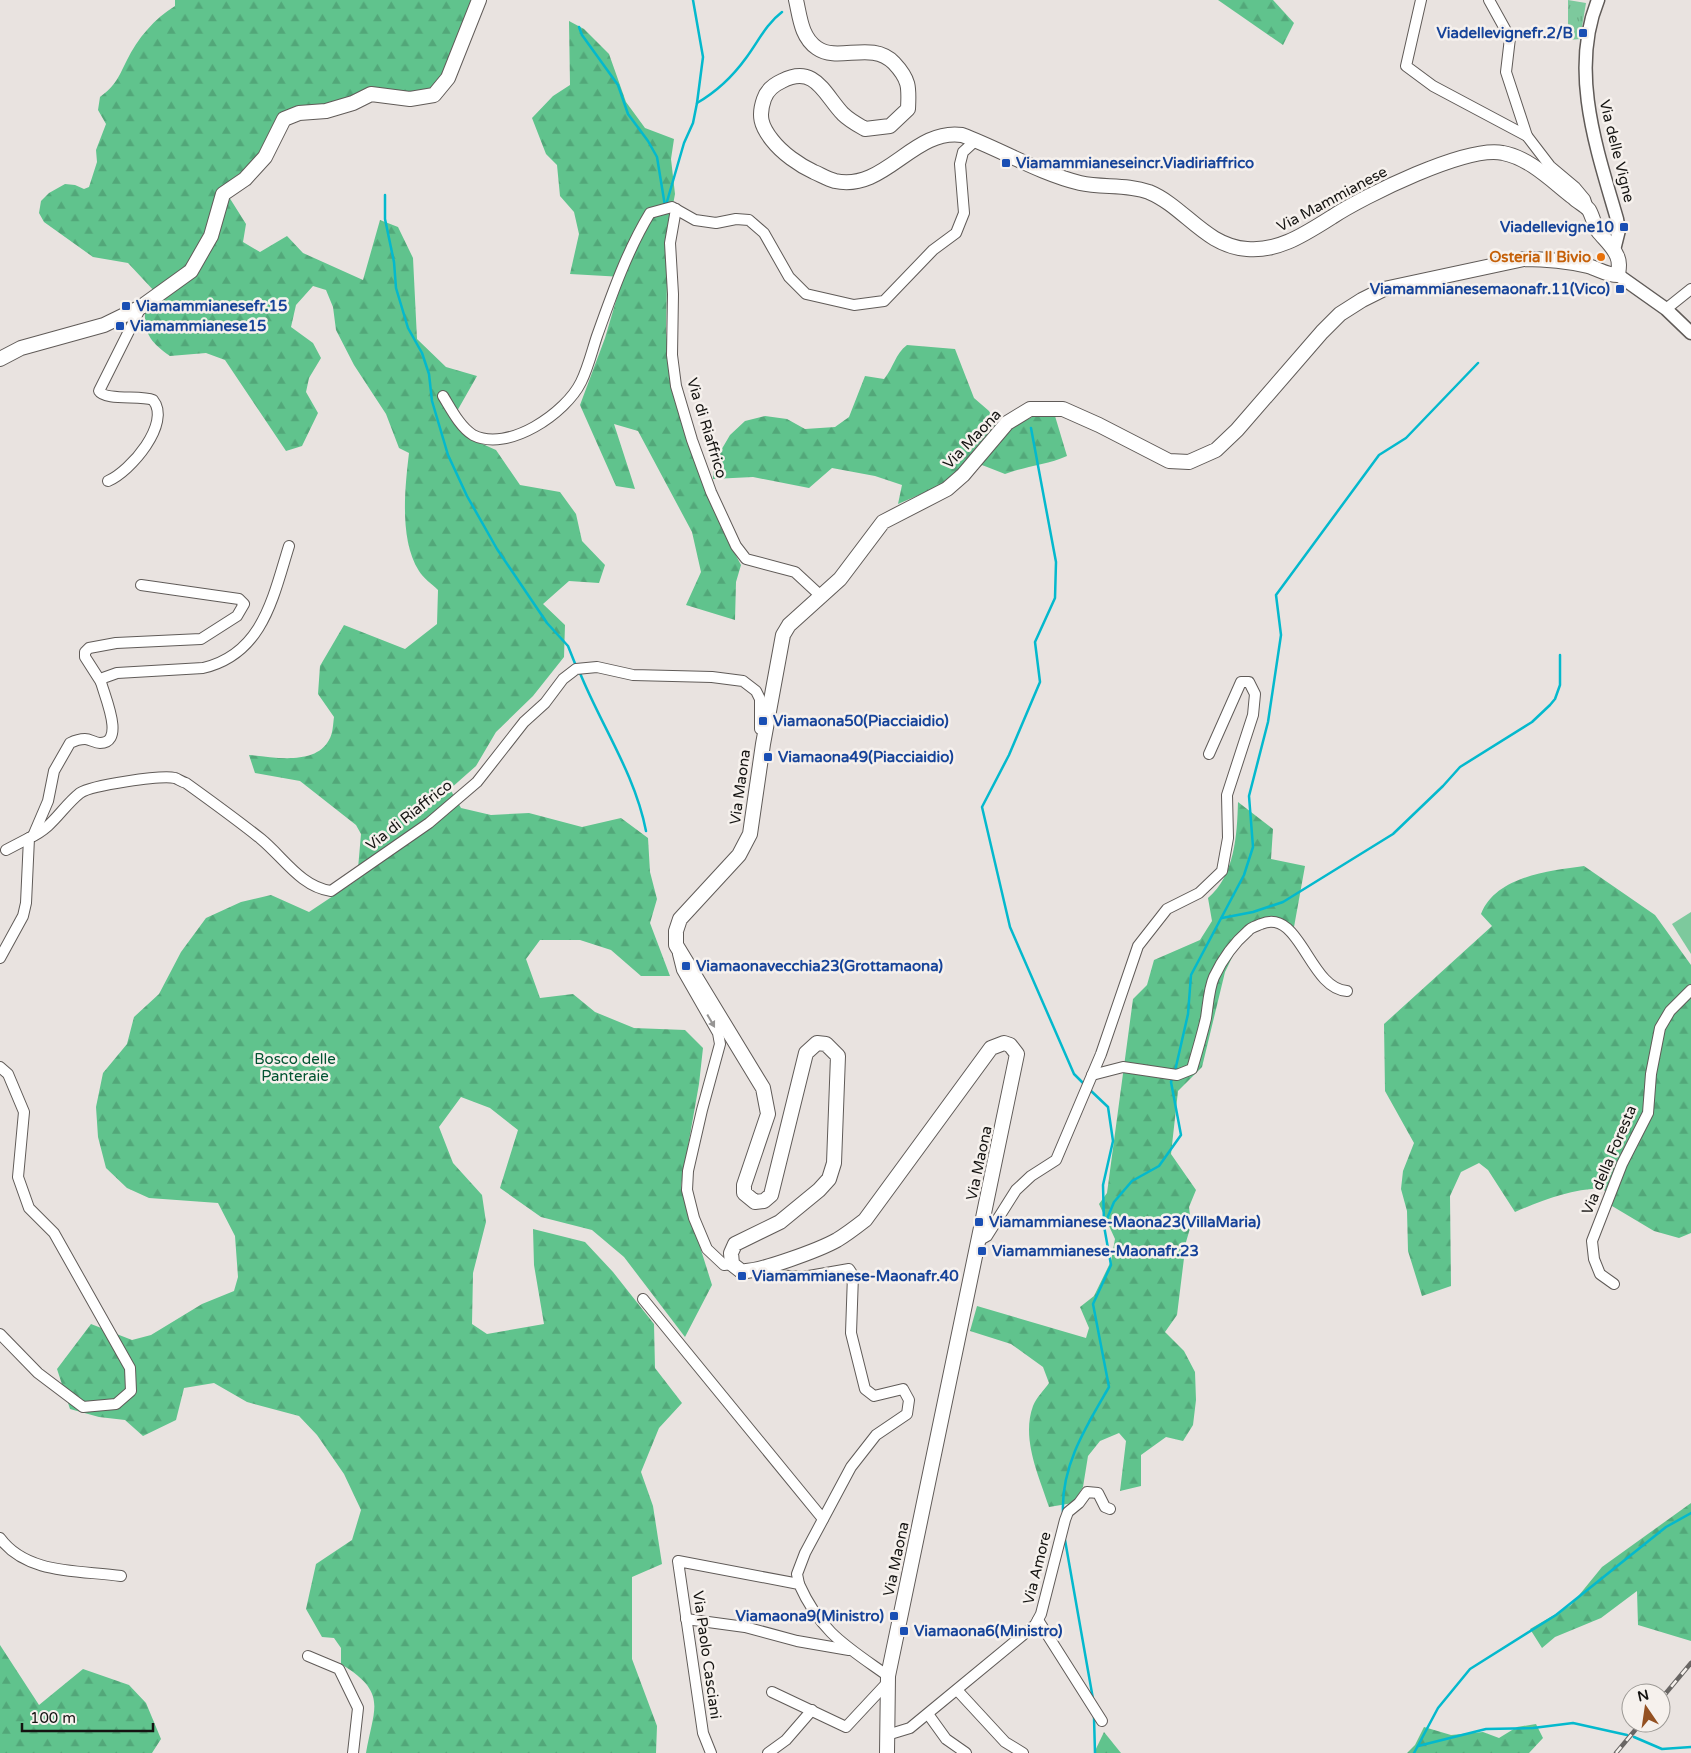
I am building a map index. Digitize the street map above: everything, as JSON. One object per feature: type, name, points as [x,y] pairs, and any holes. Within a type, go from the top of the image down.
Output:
[{"type":"main road","points":[[0,359],[21,348],[104,326],[142,307],[191,272],[212,236],[223,194],[245,179],[265,157],[284,119],[299,113],[326,111],[353,103],[371,94],[410,99],[434,95],[448,78],[464,42],[479,0]]},
{"type":"main road","name":"Via Mammianese","points":[[796,0],[803,32],[818,49],[838,53],[878,52],[891,60],[909,84],[908,109],[890,126],[865,129],[844,115],[814,80],[798,75],[781,81],[766,91],[760,110],[762,127],[777,146],[805,167],[834,181],[863,180],[878,173],[930,138],[949,133],[976,140],[1024,163],[1063,178],[1082,183],[1140,189],[1163,199],[1214,240],[1227,246],[1247,250],[1272,248],[1286,243],[1385,187],[1477,153],[1503,153],[1516,157],[1537,169],[1588,210],[1598,231],[1614,250]]},
{"type":"main road","points":[[1614,250],[1619,262],[1618,275]]},
{"type":"main road","name":"Via Maona","points":[[676,945],[676,931],[680,919],[739,855],[750,834],[762,744],[783,635],[789,625],[840,579],[883,522],[947,488],[963,474],[1007,423],[1030,409],[1063,410],[1099,425],[1169,461],[1189,462],[1216,450],[1237,430],[1340,314],[1374,294],[1421,280],[1524,259],[1561,261],[1591,267],[1609,275],[1618,275]]},
{"type":"main road","points":[[676,945],[763,1088],[768,1114],[744,1185],[744,1193],[750,1200],[755,1202],[764,1201],[771,1195],[806,1053],[817,1043],[826,1044],[838,1056],[834,1163],[829,1179],[819,1190],[780,1222],[735,1244],[730,1253],[732,1264]]},
{"type":"main road","name":"Via Maona","points":[[732,1264],[742,1271],[758,1270],[835,1241],[865,1220],[991,1048],[1004,1042],[1013,1047],[1017,1054],[1017,1060],[888,1680],[887,1753]]},
{"type":"street","points":[[1421,0],[1406,66],[1434,86],[1527,136]]},
{"type":"street","points":[[1489,0],[1509,32],[1510,45],[1506,72],[1527,136],[1550,166],[1575,187],[1585,199],[1588,210]]},
{"type":"street","name":"Via delle Vigne","points":[[1598,0],[1588,30],[1588,101],[1594,138],[1618,219],[1619,230],[1614,250]]},
{"type":"street","points":[[443,396],[460,423],[473,434],[488,439],[507,438],[525,432],[561,409],[580,383],[622,271],[644,224],[650,214],[672,207],[695,220],[716,223],[736,219],[749,220],[764,234],[789,277],[806,294],[854,305],[884,301],[933,250],[956,233],[964,213],[960,164],[963,152],[976,140]]},
{"type":"street","name":"Via di Riaffrico","points":[[676,209],[670,243],[673,294],[672,355],[676,386],[695,449],[736,546],[746,559],[796,572],[822,596]]},
{"type":"street","points":[[1618,275],[1666,309],[1691,333]]},
{"type":"street","points":[[1666,309],[1691,289]]},
{"type":"street","points":[[108,480],[125,472],[137,459],[152,436],[158,411],[153,400],[105,396],[99,391],[142,307]]},
{"type":"street","points":[[101,682],[103,678],[117,673],[203,668],[217,665],[239,651],[260,629],[289,546]]},
{"type":"street","points":[[0,958],[23,916],[26,903],[31,837],[48,801],[54,771],[70,743],[86,739],[100,743],[109,740],[113,734],[113,721],[101,682],[85,657],[86,652],[89,648],[116,643],[201,639],[237,616],[244,604],[239,599],[141,585]]},
{"type":"street","name":"Via di Riaffrico","points":[[31,837],[58,817],[80,794],[94,787],[174,778],[186,783],[233,817],[263,841],[302,879],[331,891],[429,822],[477,782],[524,722],[546,702],[563,679],[576,669],[596,667],[634,675],[712,677],[743,681],[756,691],[760,699],[760,733],[762,744]]},
{"type":"street","points":[[980,1240],[987,1236],[1016,1190],[1031,1176],[1056,1160],[1092,1075],[1138,946],[1167,908],[1199,893],[1222,871],[1228,838],[1227,795],[1253,714],[1255,694],[1249,682],[1241,682],[1209,754]]},
{"type":"street","points":[[3,847],[16,845],[31,837]]},
{"type":"street","points":[[1092,1075],[1123,1067],[1177,1075],[1192,1069],[1202,1037],[1213,978],[1230,949],[1249,929],[1267,921],[1278,922],[1290,929],[1321,975],[1341,991],[1347,991]]},
{"type":"street","name":"Via Maona","points":[[676,945],[682,970],[718,1033],[720,1044],[688,1172],[687,1190],[694,1218],[707,1249],[724,1264],[732,1264]]},
{"type":"street","name":"Via della Foresta","points":[[1614,1284],[1600,1274],[1594,1259],[1592,1241],[1622,1164],[1648,1113],[1651,1074],[1660,1028],[1670,1011],[1691,990]]},
{"type":"street","points":[[0,1067],[8,1074],[24,1112],[18,1177],[29,1208],[54,1233],[130,1368],[130,1391],[116,1404],[84,1408],[38,1373],[0,1334]]},
{"type":"street","points":[[758,1270],[762,1274],[803,1277],[849,1269],[853,1275],[851,1333],[865,1389],[871,1396],[901,1389],[908,1395],[909,1404],[907,1414],[876,1435],[851,1467],[798,1568],[799,1584],[807,1603],[824,1627],[888,1680],[846,1727],[772,1692]]},
{"type":"street","points":[[643,1299],[823,1519]]},
{"type":"street","name":"Via Amore","points":[[888,1735],[910,1728],[1015,1643],[1038,1620],[1054,1570],[1061,1530],[1068,1512],[1079,1504],[1087,1492],[1098,1493],[1105,1508],[1110,1509]]},
{"type":"street","points":[[0,1538],[11,1550],[32,1563],[121,1576]]},
{"type":"street","name":"Via Paolo Casciani","points":[[711,1753],[703,1732],[678,1561],[799,1584]]},
{"type":"street","points":[[686,1619],[745,1627],[797,1641],[850,1650]]},
{"type":"street","points":[[1038,1620],[1102,1721]]},
{"type":"street","points":[[308,1656],[338,1669],[358,1708],[353,1753]]},
{"type":"street","points":[[957,1690],[1005,1742],[1023,1753]]},
{"type":"street","points":[[768,1753],[786,1740],[812,1710]]},
{"type":"street","points":[[928,1714],[946,1738],[966,1753]]},
{"type":"green space","points":[[175,0],[475,0],[442,80],[427,92],[294,110],[254,163],[228,182],[216,200],[203,242],[185,269],[156,293],[128,263],[93,257],[44,222],[39,213],[41,201],[49,193],[65,184],[75,185],[84,189],[89,187],[97,162],[96,150],[106,124],[98,110],[100,97],[116,81],[141,37],[160,17],[175,6]]},
{"type":"green space","points":[[1218,0],[1273,0],[1294,23],[1283,45]]},
{"type":"green space","points":[[1568,0],[1586,3],[1580,39],[1568,40]]},
{"type":"green space","points":[[569,21],[584,29],[609,54],[626,102],[645,128],[674,139],[671,159],[675,194],[668,231],[666,331],[670,374],[675,402],[690,447],[722,529],[741,565],[736,582],[735,620],[686,605],[701,572],[692,532],[638,431],[614,424],[635,489],[616,486],[580,405],[605,338],[623,277],[570,274],[579,234],[574,212],[560,196],[557,165],[546,154],[532,118],[553,96],[570,85]]},
{"type":"green space","name":"Bosco delle Panteraie","points":[[229,197],[246,224],[243,242],[260,252],[287,236],[303,253],[363,280],[380,220],[398,227],[413,258],[417,339],[446,367],[477,376],[452,420],[469,438],[496,450],[520,485],[560,492],[576,514],[582,541],[605,565],[599,583],[569,581],[543,604],[565,625],[564,657],[533,696],[496,732],[476,766],[450,789],[461,808],[491,815],[529,813],[582,827],[621,818],[648,838],[650,872],[657,899],[650,923],[670,976],[641,976],[611,950],[580,940],[540,940],[526,959],[540,998],[573,994],[595,1012],[634,1028],[685,1030],[703,1048],[699,1084],[681,1186],[712,1285],[685,1337],[624,1257],[592,1230],[541,1217],[500,1188],[518,1130],[490,1108],[461,1097],[439,1127],[453,1163],[482,1195],[486,1222],[473,1273],[472,1324],[487,1334],[544,1324],[534,1265],[533,1229],[585,1242],[613,1272],[654,1324],[655,1368],[682,1403],[659,1428],[641,1472],[653,1506],[662,1564],[632,1577],[632,1659],[657,1726],[656,1753],[366,1753],[374,1712],[372,1693],[356,1674],[341,1664],[341,1648],[334,1638],[322,1637],[306,1609],[316,1564],[352,1540],[361,1510],[344,1474],[317,1435],[299,1416],[247,1402],[214,1383],[184,1388],[176,1420],[143,1436],[125,1420],[99,1417],[70,1409],[57,1369],[91,1324],[132,1340],[151,1335],[202,1304],[234,1291],[238,1277],[235,1236],[218,1203],[149,1198],[127,1188],[106,1168],[98,1137],[96,1107],[103,1073],[127,1044],[134,1017],[159,994],[181,952],[206,918],[241,902],[271,895],[309,912],[357,880],[361,834],[356,825],[300,781],[255,773],[249,755],[281,758],[304,757],[314,754],[323,748],[329,740],[334,717],[318,694],[320,666],[344,625],[405,649],[437,624],[438,590],[419,571],[408,544],[405,497],[409,453],[399,448],[386,414],[354,365],[336,330],[333,307],[326,290],[313,286],[296,305],[291,327],[313,343],[321,358],[309,378],[306,392],[318,413],[302,446],[286,451],[225,360],[206,353],[170,356],[153,342],[147,332],[145,310],[197,270]]},
{"type":"green space","points":[[907,345],[955,349],[974,398],[989,411],[996,424],[1014,426],[1036,415],[1055,416],[1067,456],[1005,474],[982,465],[974,471],[898,504],[902,485],[875,476],[832,468],[809,488],[753,477],[713,479],[713,464],[730,435],[745,421],[765,416],[787,419],[805,429],[835,427],[849,417],[865,376],[884,379],[900,352]]},
{"type":"green space","points":[[1238,802],[1273,829],[1271,859],[1305,866],[1294,927],[1277,925],[1258,929],[1240,941],[1225,972],[1202,1067],[1178,1091],[1171,1154],[1196,1190],[1189,1207],[1191,1225],[1186,1242],[1177,1315],[1165,1332],[1184,1351],[1195,1372],[1196,1400],[1193,1425],[1183,1441],[1166,1437],[1141,1455],[1141,1486],[1120,1491],[1126,1441],[1119,1433],[1100,1441],[1088,1456],[1083,1487],[1073,1503],[1049,1507],[1036,1470],[1029,1431],[1033,1406],[1049,1383],[1043,1367],[1011,1344],[970,1331],[977,1306],[1086,1338],[1089,1328],[1080,1307],[1094,1296],[1111,1261],[1115,1239],[1099,1204],[1107,1193],[1133,999],[1147,985],[1154,960],[1200,940],[1212,921],[1208,898],[1224,878],[1233,854]]},
{"type":"green space","points":[[1584,866],[1655,915],[1691,965],[1691,1233],[1679,1238],[1654,1231],[1612,1206],[1608,1194],[1602,1188],[1557,1196],[1515,1212],[1488,1170],[1479,1163],[1461,1172],[1450,1196],[1451,1286],[1422,1296],[1408,1251],[1407,1211],[1401,1189],[1403,1171],[1414,1143],[1385,1091],[1384,1024],[1492,926],[1481,914],[1488,901],[1498,891],[1511,883],[1540,873]]},
{"type":"green space","points":[[1691,912],[1691,954],[1672,924]]},
{"type":"green space","points":[[1691,1503],[1691,1641],[1638,1625],[1637,1591],[1601,1618],[1555,1637],[1542,1648],[1530,1629],[1571,1605],[1602,1567]]},
{"type":"green space","points":[[0,1645],[39,1705],[83,1669],[129,1685],[146,1703],[161,1739],[152,1753],[0,1753]]},
{"type":"green space","points":[[1536,1724],[1543,1738],[1529,1753],[1407,1753],[1415,1745],[1424,1727],[1451,1735],[1483,1732],[1499,1738],[1517,1727]]},
{"type":"green space","points":[[1104,1732],[1121,1753],[1094,1753]]},
{"type":"waterway","points":[[666,205],[684,143],[693,123],[697,103],[703,57],[693,0]]},
{"type":"waterway","points":[[697,103],[711,94],[736,71],[767,28],[782,12]]},
{"type":"waterway","points":[[579,27],[582,35],[618,85],[628,114],[657,157],[665,206]]},
{"type":"waterway","points":[[385,195],[385,219],[394,262],[396,288],[408,328],[422,353],[429,374],[432,401],[448,455],[467,496],[497,549],[547,623],[568,646],[576,666]]},
{"type":"waterway","points":[[1175,1071],[1188,1014],[1191,975],[1244,875],[1253,847],[1249,796],[1268,722],[1281,635],[1276,595],[1379,455],[1406,438],[1478,363]]},
{"type":"waterway","points":[[1031,428],[1056,562],[1055,598],[1035,642],[1040,682],[1009,755],[982,807],[1010,927],[1074,1074],[1085,1085]]},
{"type":"waterway","points":[[1222,918],[1253,912],[1283,902],[1393,834],[1460,767],[1532,722],[1550,705],[1555,699],[1560,685],[1560,655]]},
{"type":"waterway","points":[[580,673],[626,770],[641,810],[646,831]]},
{"type":"waterway","points":[[1063,1512],[1066,1478],[1071,1462],[1084,1431],[1109,1387],[1093,1304],[1111,1265],[1104,1226],[1114,1202],[1132,1181],[1159,1166],[1181,1135],[1171,1082],[1173,1076]]},
{"type":"waterway","points":[[1089,1089],[1108,1107],[1113,1141],[1103,1185],[1104,1224]]},
{"type":"waterway","points":[[1414,1753],[1438,1708],[1470,1669],[1556,1615],[1666,1527],[1691,1513]]},
{"type":"waterway","points":[[1065,1540],[1093,1699]]},
{"type":"waterway","points":[[1094,1717],[1095,1753]]},
{"type":"waterway","points":[[1418,1746],[1486,1729],[1533,1728],[1573,1723],[1627,1735]]},
{"type":"waterway","points":[[1634,1737],[1662,1749],[1691,1747]]},
{"type":"railway","points":[[1671,1687],[1691,1663]]},
{"type":"railway","points":[[1616,1753],[1633,1733]]},
{"type":"place","name":"Viadellevignefr.2/B","points":[[1583,33]]},
{"type":"place","name":"Viamammianeseincr.Viadiriaffrico","points":[[1006,163]]},
{"type":"place","name":"Viadellevigne10","points":[[1624,227]]},
{"type":"place","name":"Osteria Il Bivio","points":[[1601,257]]},
{"type":"place","name":"Viamammianesemaonafr.11(Vico)","points":[[1620,289]]},
{"type":"place","name":"Viamammianesefr.15","points":[[126,306]]},
{"type":"place","name":"Viamammianese15","points":[[120,326]]},
{"type":"place","name":"Viamaona50(Piacciaidio)","points":[[763,721]]},
{"type":"place","name":"Viamaona49(Piacciaidio)","points":[[768,757]]},
{"type":"place","name":"Viamaonavecchia23(Grottamaona)","points":[[686,966]]},
{"type":"place","name":"Viamammianese-Maona23(VillaMaria)","points":[[979,1222]]},
{"type":"place","name":"Viamammianese-Maonafr.23","points":[[982,1251]]},
{"type":"place","name":"Viamammianese-Maonafr.40","points":[[742,1276]]},
{"type":"place","name":"Viamaona9(Ministro)","points":[[894,1616]]},
{"type":"place","name":"Viamaona6(Ministro)","points":[[904,1631]]}]
